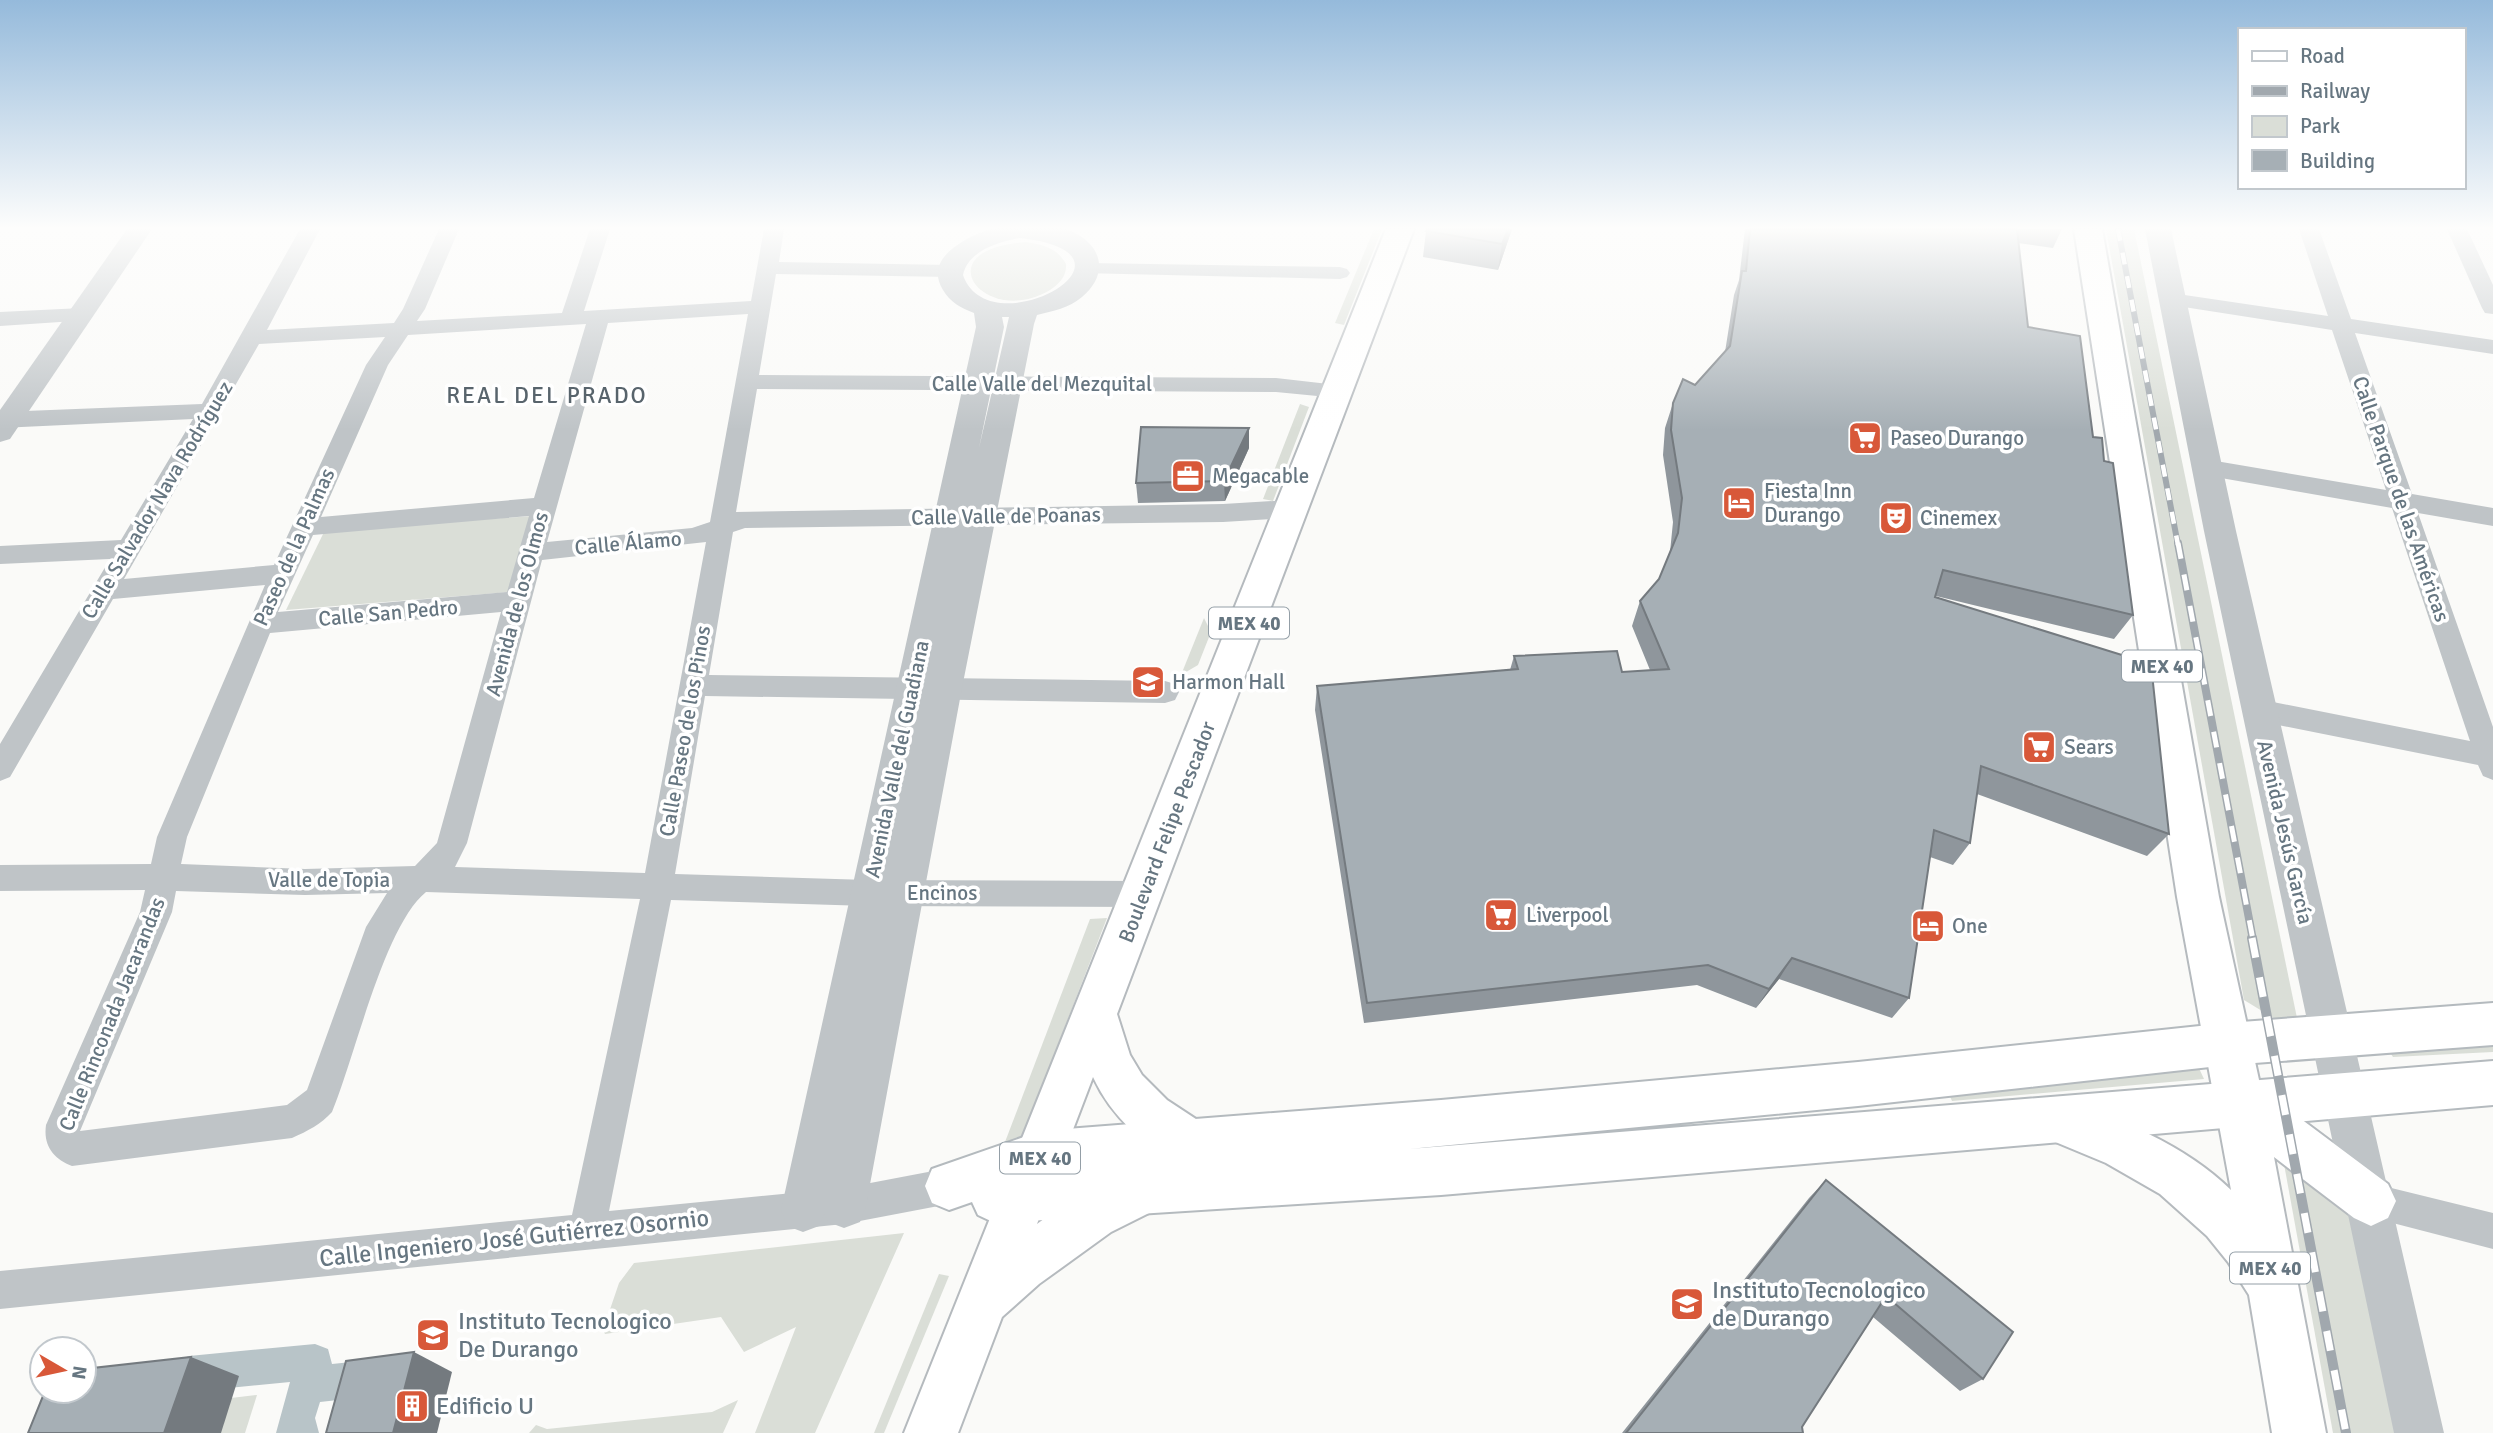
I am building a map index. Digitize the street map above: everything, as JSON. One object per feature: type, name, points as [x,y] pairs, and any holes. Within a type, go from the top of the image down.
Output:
[{"type":"main road","name":"Boulevard Felipe Pescador","points":[[931,1433],[1374,296]]},
{"type":"main road","name":"MEX 40","points":[[2099,296],[2198,897],[2240,1102],[2299,1433]]},
{"type":"main road","points":[[1095,1016],[1111,1068],[1122,1088],[1150,1118],[1188,1142]]},
{"type":"main road","points":[[1033,1176],[1188,1142],[1441,1123],[1858,1084],[2228,1044],[2493,1024]]},
{"type":"main road","points":[[1033,1176],[1144,1190],[1441,1171],[2058,1120],[2240,1102],[2493,1083]]},
{"type":"main road","points":[[2240,1102],[2371,1201]]},
{"type":"main road","points":[[2058,1120],[2117,1142],[2155,1160],[2190,1184],[2220,1211],[2249,1247],[2275,1294]]},
{"type":"main road","name":"Calle Ingeniero José Gutiérrez Osornio","points":[[949,1186],[988,1198],[1033,1176]]},
{"type":"main road","points":[[984,1301],[1021,1266],[1093,1214],[1144,1190]]},
{"type":"street","points":[[3,424],[95,296]]},
{"type":"street","name":"Calle Salvador Nava Rodríguez","points":[[0,769],[9,738],[103,590],[210,411],[274,296]]},
{"type":"street","name":"Paseo de la Palmas","points":[[164,877],[172,836],[282,574],[377,365],[420,296]]},
{"type":"street","points":[[571,319],[578,296]]},
{"type":"street","name":"Calle Paseo de los Pinos","points":[[587,1231],[658,886],[762,296]]},
{"type":"street","points":[[963,296],[987,308],[1025,311],[1049,305],[1069,296]]},
{"type":"street","name":"Avenida Jesús García","points":[[2170,296],[2204,467],[2331,1035],[2371,1201],[2419,1433]]},
{"type":"street","name":"Calle Parque de las Américas","points":[[2332,296],[2492,760]]},
{"type":"street","points":[[2171,299],[2493,347]]},
{"type":"street","points":[[252,338],[760,307]]},
{"type":"street","name":"Avenida Valle del Guadiana","points":[[987,308],[992,384]]},
{"type":"street","name":"Avenida Valle del Guadiana","points":[[803,1210],[869,893],[928,687],[992,384],[1025,311]]},
{"type":"street","points":[[0,319],[82,315]]},
{"type":"street","name":"Avenida de los Olmos","points":[[419,879],[447,855],[452,843],[598,317]]},
{"type":"street","name":"Calle Valle del Mezquital","points":[[746,382],[1285,385],[1338,391]]},
{"type":"street","points":[[3,424],[210,411]]},
{"type":"street","points":[[2204,467],[2493,517]]},
{"type":"street","points":[[303,527],[544,506]]},
{"type":"street","name":"Calle Valle de Poanas","points":[[722,526],[745,519],[1223,513],[1291,509]]},
{"type":"street","name":"Calle Álamo","points":[[531,552],[692,537],[711,533],[722,526]]},
{"type":"street","points":[[0,555],[127,549]]},
{"type":"street","points":[[103,590],[282,574]]},
{"type":"street","name":"Calle San Pedro","points":[[260,624],[517,601]]},
{"type":"street","points":[[692,685],[1165,692]]},
{"type":"street","name":"Avenida Valle del Guadiana","points":[[844,1206],[905,893],[928,687]]},
{"type":"street","points":[[2258,710],[2492,760]]},
{"type":"street","name":"Calle Rinconada Jacarandas","points":[[164,877],[156,912],[63,1125],[61,1135],[64,1143],[72,1149],[292,1121],[311,1110],[320,1100],[382,927],[405,891],[419,879]]},
{"type":"street","name":"Valle de Topia","points":[[0,878],[164,877],[305,882],[419,879],[658,886]]},
{"type":"street","name":"Encinos","points":[[658,886],[869,893],[1142,894]]},
{"type":"street","name":"Calle Ingeniero José Gutiérrez Osornio","points":[[0,1290],[844,1206],[949,1186]]},
{"type":"street","points":[[2371,1201],[2493,1231]]},
{"type":"green space","points":[[992,296],[1034,296],[1026,299],[1004,300]]},
{"type":"green space","points":[[1346,296],[1356,296],[1344,325],[1335,323]]},
{"type":"green space","points":[[2118,296],[2148,296],[2297,1018],[2280,1022],[2244,1000]]},
{"type":"green space","points":[[1300,404],[1309,407],[1273,501],[1263,499]]},
{"type":"green space","points":[[533,516],[511,592],[286,610],[325,530]]},
{"type":"green space","points":[[1204,618],[1211,632],[1198,665],[1181,675]]},
{"type":"green space","points":[[1107,918],[1020,1143],[1005,1142],[1090,919]]},
{"type":"green space","points":[[2493,1039],[2493,1052],[2393,1057],[2385,1045]]},
{"type":"green space","points":[[2197,1064],[2204,1079],[1952,1101],[1946,1087]]},
{"type":"green space","points":[[2282,1153],[2309,1164],[2355,1223],[2399,1433],[2333,1433]]},
{"type":"green space","points":[[904,1233],[815,1433],[755,1433],[796,1327],[744,1352],[721,1317],[605,1334],[603,1330],[619,1283],[634,1263]]},
{"type":"green space","points":[[939,1274],[949,1276],[884,1433],[874,1433]]},
{"type":"green space","points":[[257,1395],[245,1433],[220,1433],[231,1398]]},
{"type":"green space","points":[[738,1400],[723,1433],[529,1433],[536,1425],[547,1429],[712,1412]]},
{"type":"building","points":[[1738,296],[2025,296],[2028,327],[2080,336],[2093,437],[2102,438],[2104,461],[2113,463],[2133,615],[1943,570],[1935,597],[2151,664],[2169,834],[1981,766],[1970,843],[1934,830],[1909,998],[1792,958],[1769,989],[1708,965],[1367,1003],[1317,686],[1518,669],[1514,656],[1617,651],[1622,672],[1669,669],[1640,601],[1659,579],[1678,533],[1682,498],[1671,430],[1673,403],[1683,379],[1695,385],[1730,346]]},
{"type":"building","points":[[1141,427],[1249,428],[1224,481],[1136,483]]},
{"type":"building","points":[[1826,1180],[2013,1332],[1983,1379],[1886,1296],[1802,1427],[1803,1433],[1626,1433]]},
{"type":"building","points":[[414,1352],[393,1433],[326,1433],[346,1361]]},
{"type":"building","points":[[191,1357],[164,1433],[28,1433],[39,1405],[98,1405],[98,1367]]},
{"type":"waterway","points":[[189,1374],[315,1362],[307,1385]]},
{"type":"waterway","points":[[307,1385],[371,1378],[361,1414],[349,1433]]},
{"type":"waterway","points":[[300,1433],[301,1429],[293,1430],[307,1385]]},
{"type":"railway","points":[[2131,296],[2178,545]]},
{"type":"railway","points":[[2178,543],[2253,940]]},
{"type":"railway","points":[[2252,938],[2346,1433]]},
{"type":"place","name":"Paseo Durango","points":[[1865,438]]},
{"type":"place","name":"Megacable","points":[[1188,476]]},
{"type":"place","name":"Fiesta Inn Durango","points":[[1739,503]]},
{"type":"place","name":"Cinemex","points":[[1896,518]]},
{"type":"place","name":"Harmon Hall","points":[[1148,682]]},
{"type":"place","name":"Sears","points":[[2039,747]]},
{"type":"place","name":"Liverpool","points":[[1501,915]]},
{"type":"place","name":"One","points":[[1928,926]]},
{"type":"place","name":"Instituto Tecnologico de Durango","points":[[1687,1304]]},
{"type":"place","name":"Instituto Tecnologico De Durango","points":[[433,1335]]},
{"type":"place","name":"Edificio U","points":[[412,1406]]},
{"type":"district","name":"REAL DEL PRADO","points":[[547,395]]}]
